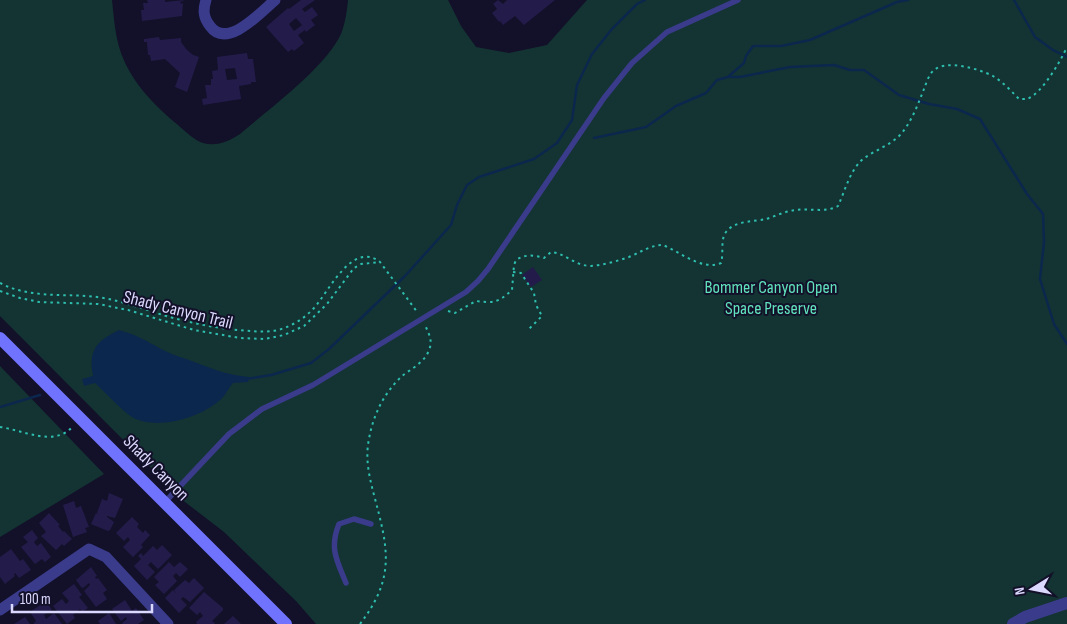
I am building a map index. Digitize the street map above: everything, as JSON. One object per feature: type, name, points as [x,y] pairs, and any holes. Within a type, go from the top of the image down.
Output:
[{"type":"main road","name":"Shady Canyon","points":[[0,338],[286,624]]},
{"type":"street","points":[[206,0],[203,11],[206,21],[218,33],[226,34],[236,32],[275,0]]},
{"type":"street","points":[[0,610],[90,549],[106,557],[168,624]]},
{"type":"street","points":[[1013,624],[1025,617],[1067,603]]},
{"type":"lane","points":[[165,502],[229,434],[262,409],[314,385],[466,292],[478,281],[604,98],[632,63],[668,32],[738,0]]},
{"type":"lane","points":[[346,584],[335,557],[334,537],[339,524],[354,519],[371,524]]},
{"type":"path","points":[[444,312],[454,313],[476,300],[486,303],[496,302],[505,297],[512,290],[516,260],[521,256],[534,255],[544,258],[550,252],[559,253],[580,265],[589,266],[606,264],[657,245],[663,245],[700,263],[714,266],[721,263],[726,231],[733,227],[750,220],[766,219],[789,210],[826,210],[838,206],[858,164],[900,136],[915,110],[932,72],[938,67],[952,65],[986,73],[1000,81],[1019,99],[1027,99],[1036,93],[1047,81],[1067,47]]},
{"type":"path","name":"Shady Canyon Trail","points":[[0,283],[24,292],[97,297],[122,302],[203,325],[265,332],[286,328],[304,318],[351,262],[369,258],[381,263]]},
{"type":"path","points":[[360,624],[379,595],[386,564],[384,534],[368,464],[369,437],[375,414],[386,394],[421,361],[430,350],[431,342],[430,335],[422,319],[381,263]]},
{"type":"path","name":"Shady Canyon Trail","points":[[0,291],[39,302],[98,304],[128,310],[194,330],[240,338],[265,339],[290,334],[304,326],[327,304],[354,268],[361,264],[381,263]]},
{"type":"path","points":[[513,272],[520,273],[532,290],[536,305],[542,316],[529,328]]},
{"type":"path","points":[[0,427],[36,436],[49,437],[63,434],[69,430],[80,416]]},
{"type":"green space","name":"Bommer Canyon Open Space Preserve","points":[[0,0],[112,0],[119,47],[131,74],[138,84],[161,110],[190,136],[203,143],[218,144],[240,134],[310,74],[323,60],[334,47],[341,34],[348,0],[448,0],[461,26],[476,47],[509,53],[547,45],[587,0],[1067,0],[1067,624],[316,624],[296,601],[224,532],[185,502],[0,316]]},
{"type":"green space","points":[[0,366],[104,474],[0,537]]},
{"type":"water","points":[[119,330],[136,336],[170,353],[210,368],[229,374],[249,377],[248,382],[233,383],[225,395],[211,407],[177,421],[153,423],[132,417],[95,383],[84,386],[82,379],[93,376],[92,359],[96,347],[105,338]]},
{"type":"building","points":[[147,0],[165,0],[165,2],[185,0],[180,2],[181,4],[183,3],[182,16],[142,21],[141,10],[144,10],[143,3],[148,3]]},
{"type":"building","points":[[301,0],[315,0],[302,9],[305,12],[312,7],[318,15],[311,20],[315,25],[298,35],[304,43],[294,51],[292,49],[288,52],[266,27]],"holes":[[[296,18],[302,25],[294,31],[289,24]]]},
{"type":"building","points":[[498,0],[503,4],[507,0],[555,0],[524,25],[515,16],[503,25],[492,13],[497,9],[493,4]]},
{"type":"building","points":[[159,37],[160,40],[181,38],[181,42],[186,49],[199,57],[187,92],[175,87],[180,73],[165,59],[151,61],[150,55],[148,55],[147,42],[144,42],[144,39]]},
{"type":"building","points":[[247,53],[248,59],[253,59],[256,82],[239,86],[241,99],[203,105],[202,99],[207,98],[205,85],[211,85],[211,79],[213,79],[212,71],[218,70],[217,57]],"holes":[[[235,68],[237,79],[227,80],[225,69]]]},
{"type":"building","points":[[533,267],[542,280],[531,287],[522,275]]},
{"type":"building","points":[[109,493],[123,499],[115,518],[107,516],[114,522],[108,531],[91,524],[96,513],[99,515],[97,513],[102,499],[107,501]]},
{"type":"building","points":[[74,501],[76,508],[81,506],[89,527],[85,528],[87,532],[73,537],[63,505]]},
{"type":"building","points":[[49,513],[60,525],[58,526],[63,532],[72,539],[64,546],[62,544],[56,550],[41,536],[46,532],[39,523]]},
{"type":"building","points":[[132,517],[139,524],[137,527],[143,533],[145,530],[150,535],[141,545],[143,547],[133,557],[123,547],[130,540],[128,537],[124,541],[116,533]]},
{"type":"building","points":[[32,530],[38,538],[34,542],[37,546],[41,543],[51,557],[45,562],[42,559],[35,564],[21,547],[28,542],[23,537]]},
{"type":"building","points":[[162,545],[172,555],[158,569],[151,562],[148,565],[155,572],[147,580],[134,566],[141,559],[138,556],[141,553],[143,556],[153,546],[157,550]]},
{"type":"building","points":[[11,549],[20,561],[23,559],[31,570],[19,578],[15,573],[15,576],[5,584],[0,577],[0,557]]},
{"type":"building","points":[[169,562],[174,567],[180,562],[188,569],[180,577],[176,573],[173,576],[177,581],[164,594],[155,585],[159,582],[154,577]]},
{"type":"building","points":[[91,567],[97,576],[95,577],[96,579],[98,578],[107,590],[103,593],[107,599],[96,607],[84,591],[90,585],[89,583],[83,588],[76,580]]},
{"type":"building","points":[[194,578],[204,588],[190,602],[183,597],[181,599],[187,605],[179,613],[165,598],[173,590],[176,593],[174,590],[185,580],[189,583]]},
{"type":"building","points":[[74,584],[82,595],[79,597],[88,608],[82,612],[80,609],[73,615],[75,618],[67,624],[53,606],[62,599],[66,604],[69,601],[62,593]]},
{"type":"building","points":[[204,592],[223,608],[212,621],[214,624],[197,624],[196,622],[203,616],[200,612],[197,615],[189,608]]},
{"type":"building","points":[[125,600],[132,611],[136,608],[144,620],[138,624],[122,623],[127,619],[126,617],[121,621],[112,609]]},
{"type":"building","points":[[46,601],[52,610],[44,615],[46,619],[54,613],[62,624],[34,624],[36,621],[30,612]]},
{"type":"building","points":[[109,613],[116,624],[100,624],[98,621]]},
{"type":"building","points":[[233,616],[241,624],[224,624]]},
{"type":"building","points":[[25,617],[30,624],[14,624]]},
{"type":"waterway","points":[[246,379],[271,375],[311,363],[329,349],[405,276],[451,225],[457,205],[467,185],[479,177],[534,159],[557,143],[572,120],[577,85],[592,54],[612,29],[637,4],[645,0]]},
{"type":"waterway","points":[[729,76],[744,63],[746,56],[753,46],[781,46],[810,40],[897,2],[908,0]]},
{"type":"waterway","points":[[1014,0],[1035,37],[1067,57]]},
{"type":"waterway","points":[[594,138],[646,127],[676,106],[706,93],[717,80],[790,67],[834,65],[850,70],[864,70],[899,95],[929,104],[957,109],[980,119],[1027,194],[1043,214],[1044,242],[1040,279],[1054,324],[1067,344]]},
{"type":"waterway","points":[[0,407],[40,395]]}]
